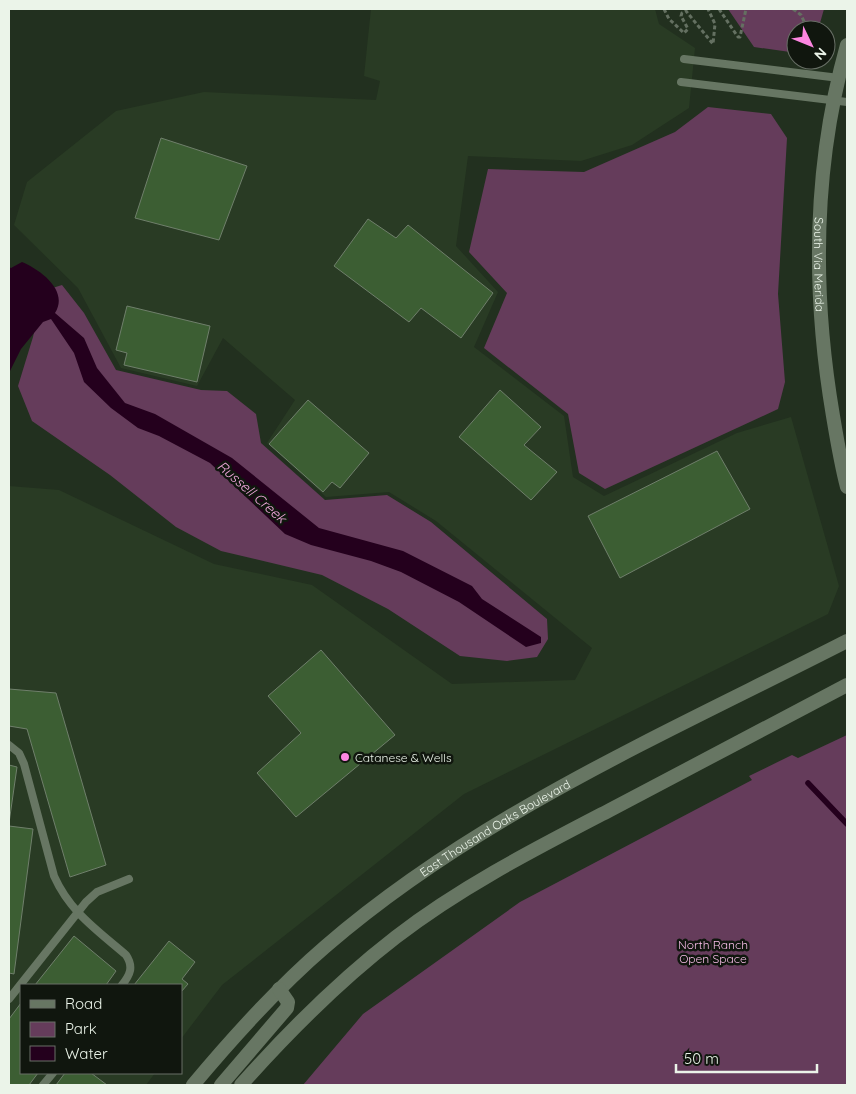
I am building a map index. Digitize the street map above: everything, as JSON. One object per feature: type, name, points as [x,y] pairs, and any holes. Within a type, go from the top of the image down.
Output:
[{"type":"main road","name":"South Via Merida","points":[[847,45],[839,78],[841,101],[821,187],[818,254],[824,356],[841,466],[847,487]]},
{"type":"main road","name":"East Thousand Oaks Boulevard","points":[[193,1085],[232,1038],[278,989],[326,945],[390,896],[526,806],[847,641]]},
{"type":"main road","points":[[241,1085],[278,1043],[331,990],[397,936],[455,896],[521,856],[847,685]]},
{"type":"main road","points":[[221,1085],[286,1008],[288,1002],[278,989]]},
{"type":"lane","points":[[684,59],[839,78]]},
{"type":"lane","points":[[681,82],[841,101]]},
{"type":"lane","points":[[9,745],[20,753],[54,876],[68,902],[77,913],[126,955],[131,962],[131,970],[123,984]]},
{"type":"lane","points":[[21,984],[77,913],[97,892],[129,879]]},
{"type":"lane","points":[[9,999],[20,985]]},
{"type":"lane","points":[[43,1085],[52,1074]]},
{"type":"path","points":[[664,9],[668,20],[684,33],[688,30],[681,16],[686,11],[713,44],[715,24],[708,9]]},
{"type":"path","points":[[719,9],[738,37],[740,37],[746,9]]},
{"type":"path","points":[[793,9],[803,20]]},
{"type":"shaded area","points":[[371,9],[655,9],[659,24],[695,48],[689,108],[632,145],[581,161],[468,156],[456,246],[498,292],[474,347],[564,416],[573,477],[604,496],[737,433],[791,417],[839,586],[828,614],[464,794],[222,985],[182,1038],[182,984],[20,984],[20,1074],[154,1074],[146,1085],[9,1085],[9,486],[59,490],[214,564],[312,585],[452,684],[575,680],[592,648],[436,521],[389,492],[326,497],[267,443],[295,400],[223,338],[197,386],[121,368],[78,288],[14,225],[27,182],[116,111],[204,92],[376,100],[380,81],[364,76]]},
{"type":"green space","points":[[728,9],[824,9],[821,20],[786,20],[786,51],[754,47]]},
{"type":"green space","points":[[708,107],[771,114],[787,138],[778,294],[785,382],[778,409],[605,489],[579,473],[568,414],[484,348],[507,293],[469,252],[488,169],[584,172],[675,132]]},
{"type":"green space","points":[[62,285],[84,313],[116,370],[201,390],[227,391],[256,414],[261,443],[325,500],[387,495],[431,522],[547,619],[548,639],[537,657],[507,661],[460,656],[388,609],[322,575],[221,551],[176,527],[110,475],[32,421],[18,386],[33,337],[43,291]]},
{"type":"green space","name":"North Ranch Open Space","points":[[847,735],[847,1085],[303,1085],[363,1014],[520,902],[752,780],[749,776],[792,755],[798,758]]},
{"type":"water","points":[[22,262],[37,270],[51,282],[56,289],[58,297],[55,313],[84,338],[97,368],[125,403],[155,414],[232,458],[319,528],[403,551],[472,586],[482,599],[541,637],[541,643],[526,647],[459,602],[401,572],[371,561],[311,545],[285,534],[210,463],[159,436],[138,428],[111,408],[84,382],[74,353],[51,319],[43,322],[21,349],[9,373],[9,267],[11,268]]},
{"type":"building","points":[[161,138],[247,166],[219,240],[135,218]]},
{"type":"building","points":[[368,219],[396,238],[408,225],[493,293],[461,338],[421,308],[409,322],[334,266]]},
{"type":"building","points":[[127,306],[210,326],[197,382],[124,365],[127,353],[116,350]]},
{"type":"building","points":[[500,390],[541,427],[524,445],[557,472],[531,500],[459,437]]},
{"type":"building","points":[[308,400],[369,453],[340,488],[332,482],[323,492],[269,444]]},
{"type":"building","points":[[717,451],[750,509],[620,578],[588,516]]},
{"type":"building","points":[[321,650],[395,735],[296,817],[257,773],[301,733],[268,696]]},
{"type":"building","points":[[9,689],[56,693],[106,865],[70,877],[27,729],[9,726]]},
{"type":"building","points":[[9,765],[17,767],[9,823]]},
{"type":"building","points":[[9,826],[33,829],[14,974],[9,973]]},
{"type":"building","points":[[74,936],[116,971],[107,984],[36,984]]},
{"type":"building","points":[[169,941],[195,962],[182,979],[188,984],[182,991],[182,984],[135,984]]},
{"type":"building","points":[[20,1004],[20,1074],[37,1074],[29,1085],[9,1085],[9,1019]]},
{"type":"building","points":[[64,1074],[92,1074],[107,1085],[56,1085]]},
{"type":"waterway","name":"Russell Creek","points":[[808,783],[847,824]]},
{"type":"place","name":"Catanese & Wells","points":[[345,757]]}]
